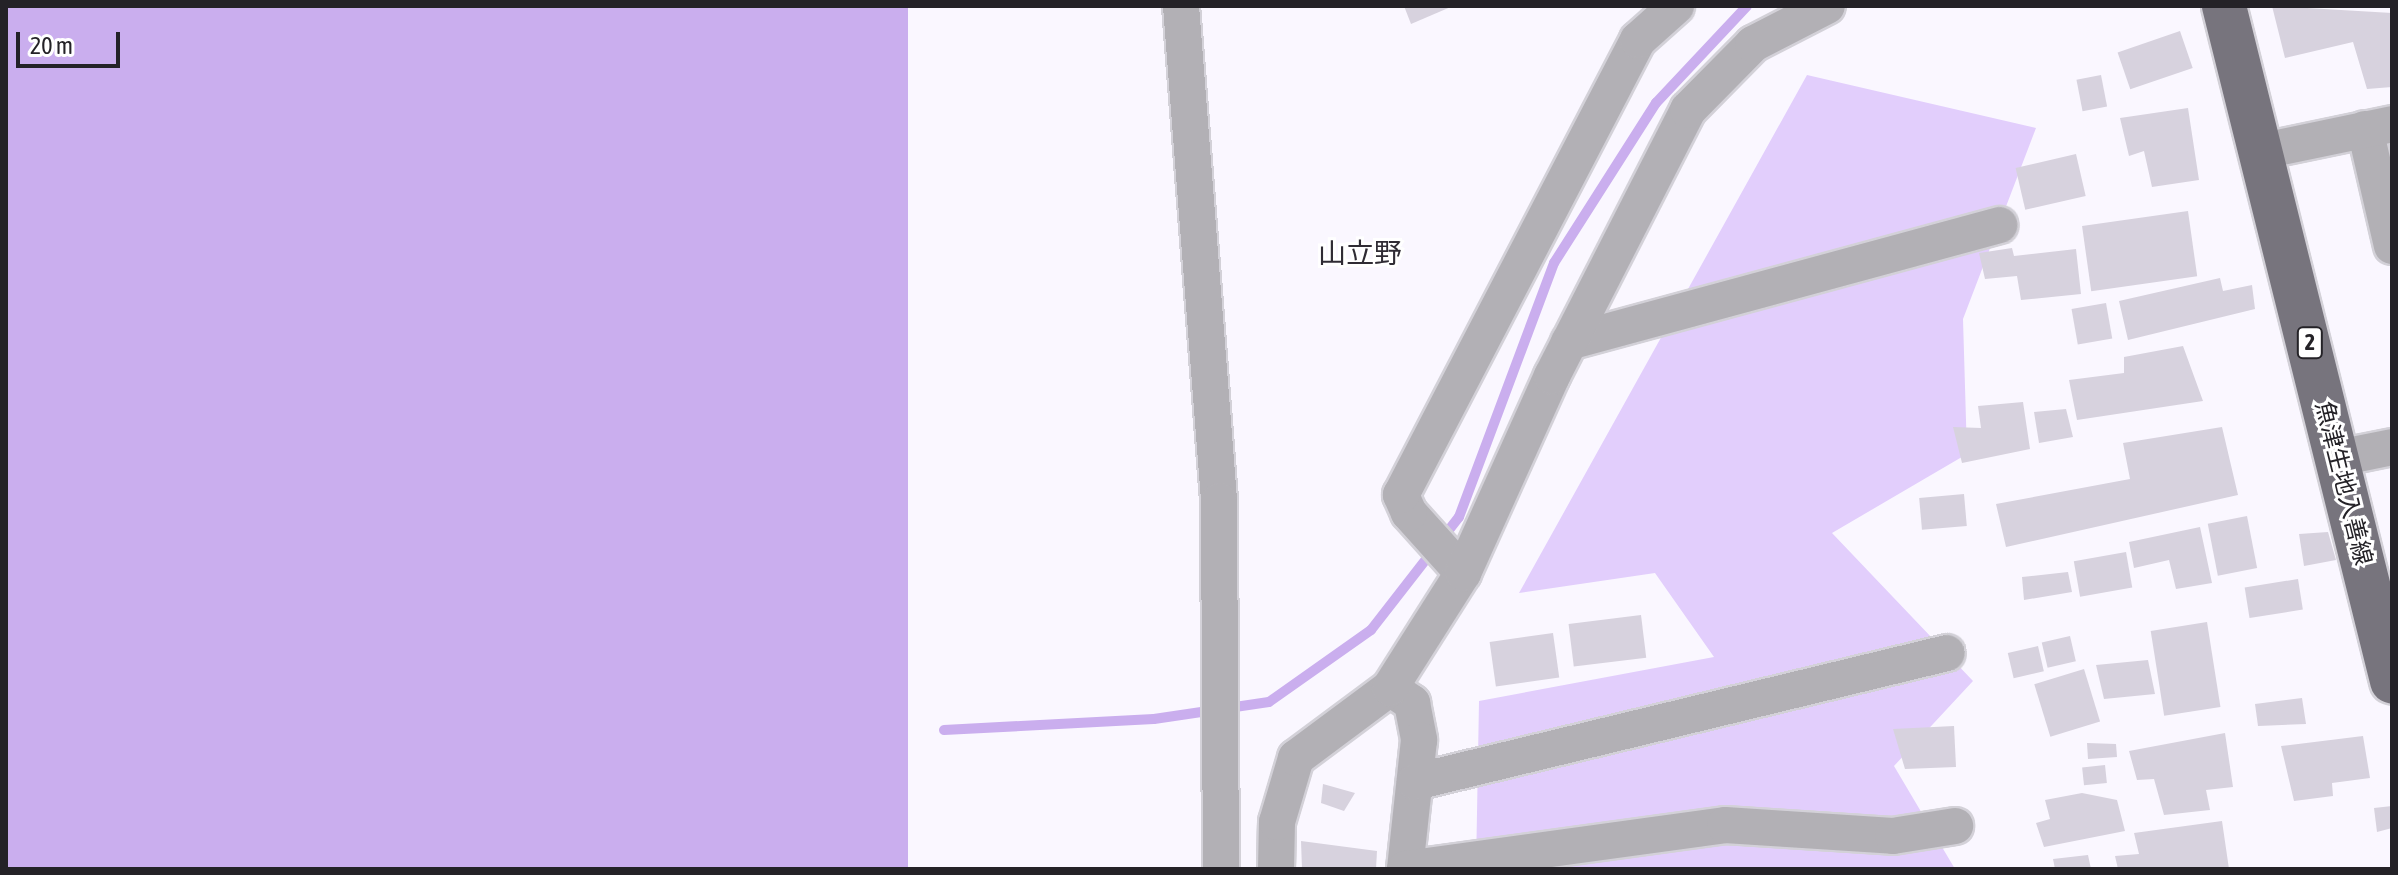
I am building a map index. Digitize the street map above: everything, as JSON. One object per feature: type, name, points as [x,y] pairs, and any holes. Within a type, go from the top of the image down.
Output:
[{"type":"main road","name":"魚津生地入善線","points":[[2224,6],[2263,151],[2392,681]]},
{"type":"street","points":[[1181,6],[1225,649],[1221,869]]},
{"type":"street","points":[[1454,565],[1409,513],[1401,495],[1638,40],[1676,6]]},
{"type":"street","points":[[1276,869],[1277,822],[1296,758],[1390,688],[1688,110],[1753,44],[1827,6]]},
{"type":"street","points":[[2263,151],[2378,127],[2392,246]]},
{"type":"street","points":[[1569,342],[1999,225]]},
{"type":"street","points":[[2338,458],[2392,447]]},
{"type":"street","points":[[1415,782],[1947,653]]},
{"type":"street","points":[[1390,688],[1412,703],[1415,782],[1405,869],[1725,825],[1893,836],[1955,826]]},
{"type":"shaded area","points":[[6,6],[908,6],[908,869],[6,869]]},
{"type":"shaded area","points":[[1807,75],[2036,128],[1963,319],[1967,454],[1832,533],[1973,681],[1894,766],[1955,869],[1476,869],[1479,701],[1714,657],[1655,573],[1519,593]]},
{"type":"building","points":[[1404,6],[1453,6],[1411,24]]},
{"type":"building","points":[[2272,6],[2392,13],[2392,87],[2367,89],[2353,42],[2285,58]]},
{"type":"building","points":[[2180,31],[2193,68],[2130,89],[2118,52]]},
{"type":"building","points":[[2101,75],[2107,106],[2083,111],[2076,80]]},
{"type":"building","points":[[2188,108],[2199,180],[2152,187],[2144,151],[2129,156],[2120,118]]},
{"type":"building","points":[[2076,154],[2086,196],[2025,210],[2016,168]]},
{"type":"building","points":[[2188,211],[2197,276],[2091,291],[2082,226]]},
{"type":"building","points":[[2012,248],[2014,256],[2076,249],[2081,294],[2021,300],[2017,276],[1985,279],[1979,253]]},
{"type":"building","points":[[2220,278],[2223,291],[2252,285],[2255,309],[2128,340],[2119,301]]},
{"type":"building","points":[[2106,303],[2112,338],[2078,345],[2072,309]]},
{"type":"building","points":[[2183,346],[2203,401],[2077,420],[2069,380],[2124,373],[2124,357]]},
{"type":"building","points":[[2023,402],[2030,449],[1962,463],[1953,427],[1981,428],[1978,406]]},
{"type":"building","points":[[2066,409],[2073,437],[2039,443],[2034,412]]},
{"type":"building","points":[[2222,427],[2238,495],[2006,547],[1996,504],[2130,479],[2123,443]]},
{"type":"building","points":[[1964,494],[1967,526],[1922,530],[1919,498]]},
{"type":"building","points":[[2247,516],[2257,568],[2218,576],[2208,524]]},
{"type":"building","points":[[2200,527],[2212,583],[2176,589],[2169,560],[2134,568],[2129,542]]},
{"type":"building","points":[[2328,532],[2336,560],[2304,566],[2299,534]]},
{"type":"building","points":[[2126,552],[2132,587],[2080,597],[2074,561]]},
{"type":"building","points":[[2068,572],[2072,592],[2024,600],[2022,577]]},
{"type":"building","points":[[2298,579],[2303,610],[2250,618],[2245,587]]},
{"type":"building","points":[[1641,615],[1646,658],[1574,667],[1569,624]]},
{"type":"building","points":[[2207,622],[2220,707],[2164,716],[2151,631]]},
{"type":"building","points":[[1553,633],[1559,678],[1496,686],[1490,642]]},
{"type":"building","points":[[2070,636],[2076,661],[2048,668],[2042,643]]},
{"type":"building","points":[[2038,646],[2044,671],[2014,678],[2008,653]]},
{"type":"building","points":[[2148,660],[2155,694],[2104,699],[2096,665]]},
{"type":"building","points":[[2084,669],[2100,722],[2050,737],[2034,684]]},
{"type":"building","points":[[2302,698],[2306,724],[2258,726],[2255,704]]},
{"type":"building","points":[[1954,726],[1956,767],[1905,769],[1893,729]]},
{"type":"building","points":[[2225,733],[2233,787],[2206,790],[2210,810],[2164,815],[2154,779],[2137,780],[2129,751]]},
{"type":"building","points":[[2363,736],[2370,778],[2332,783],[2333,796],[2294,801],[2281,746]]},
{"type":"building","points":[[2087,743],[2116,744],[2117,757],[2088,759]]},
{"type":"building","points":[[2105,765],[2107,783],[2084,785],[2082,767]]},
{"type":"building","points":[[1323,784],[1355,793],[1344,811],[1321,803]]},
{"type":"building","points":[[2082,793],[2117,800],[2125,831],[2044,847],[2036,823],[2050,819],[2045,800]]},
{"type":"building","points":[[2392,806],[2392,828],[2377,832],[2374,808]]},
{"type":"building","points":[[2222,821],[2229,869],[2118,869],[2115,856],[2139,854],[2134,833]]},
{"type":"building","points":[[1301,841],[1377,851],[1376,869],[1302,869]]},
{"type":"building","points":[[2088,855],[2091,869],[2055,869],[2053,859]]},
{"type":"waterway","points":[[944,730],[1154,719],[1269,702],[1371,630],[1459,517],[1554,263],[1656,103],[1747,6]]},
{"type":"district","name":"山立野","points":[[1360,253]]}]
